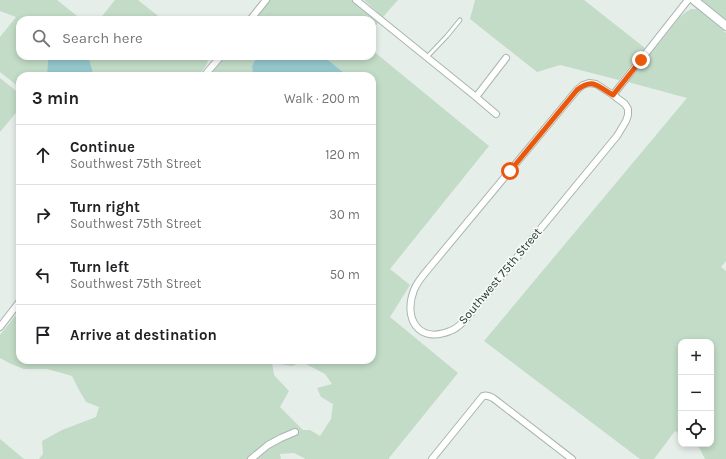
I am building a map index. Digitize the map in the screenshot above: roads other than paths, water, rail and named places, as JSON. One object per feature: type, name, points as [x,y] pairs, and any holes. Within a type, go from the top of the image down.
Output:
[{"type":"street","points":[[253,16],[266,0]]},
{"type":"street","points":[[356,0],[376,16]]},
{"type":"street","points":[[613,95],[688,0]]},
{"type":"street","points":[[694,0],[726,26]]},
{"type":"street","points":[[376,16],[496,114]]},
{"type":"street","points":[[476,97],[506,58]]},
{"type":"street","points":[[207,72],[218,60]]},
{"type":"street","name":"Southwest 75th Street","points":[[589,83],[596,84],[613,95],[625,104],[628,109],[626,121],[617,136],[458,327],[438,334],[430,335],[421,332],[415,326],[411,316],[410,306],[413,291],[430,267],[577,90],[583,85],[589,83]]},
{"type":"street","points":[[0,327],[16,306]]},
{"type":"street","points":[[432,459],[483,396],[489,396],[572,459]]},
{"type":"street","points":[[251,459],[268,445],[295,432]]},
{"type":"lane","points":[[427,57],[460,20]]},
{"type":"water","points":[[48,60],[89,60],[93,72],[47,72]]},
{"type":"water","points":[[255,60],[328,60],[343,72],[253,72],[252,66]]}]
